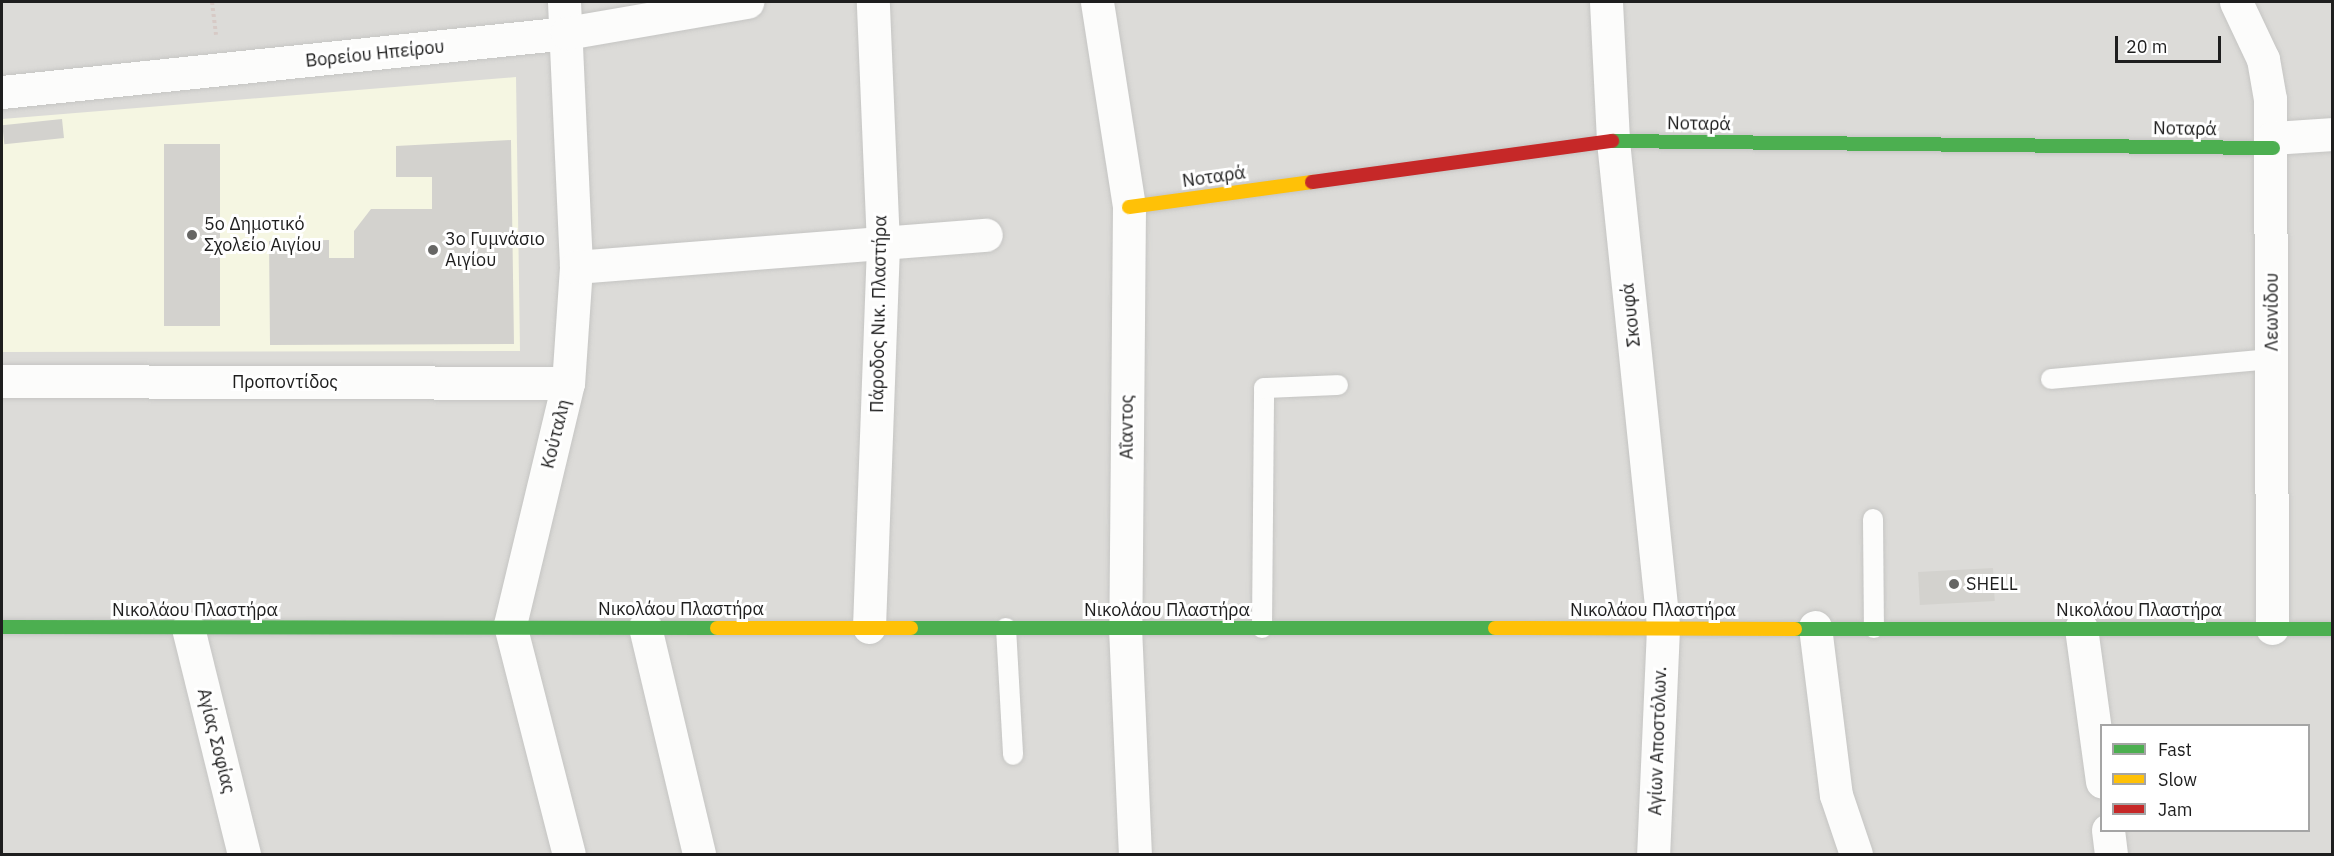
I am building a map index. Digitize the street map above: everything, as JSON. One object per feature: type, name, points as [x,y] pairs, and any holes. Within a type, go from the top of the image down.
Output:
[{"type":"main road","name":"Νοταρά","points":[[1129,207],[1613,141],[2272,143]]},
{"type":"main road","name":"Νικολάου Πλαστήρα","points":[[2,627],[2332,628]]},
{"type":"street","name":"Βορείου Ηπείρου","points":[[2,92],[565,17],[747,2]]},
{"type":"street","name":"Πάροδος Νικ. Πλαστήρα","points":[[869,627],[883,245],[873,2]]},
{"type":"street","name":"Αΐαντος","points":[[1096,2],[1129,207],[1125,627],[1135,855]]},
{"type":"street","name":"Σκουφά","points":[[1606,2],[1613,141],[1663,628]]},
{"type":"street","name":"Λεωνίδου","points":[[2236,2],[2263,59],[2272,143],[2272,628]]},
{"type":"street","name":"Κούταλη","points":[[565,17],[576,267],[568,383],[510,626],[569,855]]},
{"type":"street","points":[[2272,143],[2332,134]]},
{"type":"street","points":[[576,267],[883,245],[986,235]]},
{"type":"street","name":"Προποντίδος","points":[[2,381],[568,383]]},
{"type":"street","points":[[645,627],[699,855]]},
{"type":"street","points":[[1815,627],[1836,795],[1856,855]]},
{"type":"street","name":"Αγίας Σοφίας","points":[[188,628],[244,855]]},
{"type":"street","name":"Αγίων Αποστόλων.","points":[[1653,855],[1663,628]]},
{"type":"street","points":[[2081,628],[2100,767]]},
{"type":"street","points":[[2108,832],[2111,855]]},
{"type":"lane","points":[[2051,379],[2272,358]]},
{"type":"lane","points":[[1262,628],[1264,388],[1338,385]]},
{"type":"lane","points":[[1873,519],[1874,628]]},
{"type":"lane","points":[[1006,628],[1013,755]]},
{"type":"shaded area","points":[[2,2],[2332,2],[2332,854],[2,854]]},
{"type":"shaded area","points":[[516,77],[520,351],[2,352],[2,119]]},
{"type":"building","points":[[62,119],[64,138],[4,144],[2,125]]},
{"type":"building","name":"3ο Γυμνάσιο Αιγίου","points":[[511,140],[514,344],[270,345],[269,241],[329,240],[329,258],[354,258],[354,231],[371,209],[432,209],[432,177],[396,177],[396,146]]},
{"type":"building","name":"5ο Δημοτικό Σχολείο Αιγίου","points":[[164,144],[220,144],[220,326],[164,326]]},
{"type":"building","points":[[1993,568],[1995,601],[1920,605],[1918,572]]},
{"type":"traffic: fast","points":[[1612,141],[2273,148]]},
{"type":"traffic: fast","points":[[2,627],[717,628]]},
{"type":"traffic: fast","points":[[911,628],[1495,628]]},
{"type":"traffic: fast","points":[[1795,629],[2332,629]]},
{"type":"traffic: slow","points":[[1129,207],[1312,182]]},
{"type":"traffic: slow","points":[[717,628],[911,628]]},
{"type":"traffic: slow","points":[[1495,628],[1795,629]]},
{"type":"traffic: jam","points":[[1312,182],[1612,141]]},
{"type":"place","name":"5ο Δημοτικό Σχολείο Αιγίου","points":[[192,235]]},
{"type":"place","name":"3ο Γυμνάσιο Αιγίου","points":[[433,250]]},
{"type":"place","name":"SHELL","points":[[1954,584]]}]
